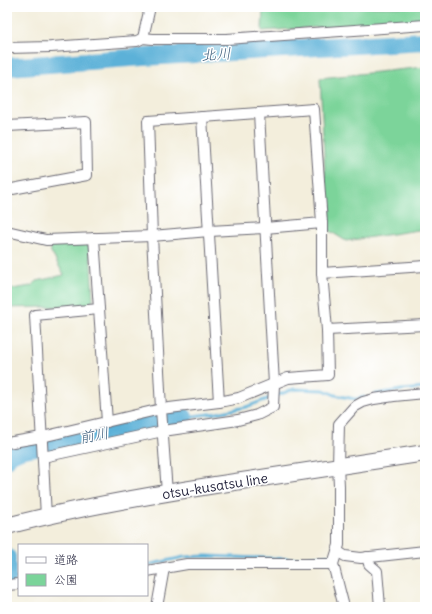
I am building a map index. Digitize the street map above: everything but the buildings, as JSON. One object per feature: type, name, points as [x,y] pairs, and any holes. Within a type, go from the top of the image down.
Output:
[{"type":"main road","name":"otsu-kusatsu line","points":[[7,526],[46,516],[167,493],[425,454]]},
{"type":"street","points":[[143,38],[150,7]]},
{"type":"street","points":[[7,48],[52,47],[137,41],[143,38],[227,39],[425,25]]},
{"type":"street","points":[[7,443],[42,439],[161,409],[239,398],[288,378],[328,376],[327,330],[322,273],[322,223],[314,109],[148,121],[152,236],[161,409],[167,493]]},
{"type":"street","points":[[43,454],[163,431],[232,421],[257,415],[273,407],[274,384],[259,113]]},
{"type":"street","points":[[202,117],[219,402]]},
{"type":"street","points":[[7,126],[86,122],[87,175],[7,190]]},
{"type":"street","points":[[7,231],[46,240],[152,236],[322,223]]},
{"type":"street","points":[[94,238],[107,422]]},
{"type":"street","points":[[322,273],[425,266]]},
{"type":"street","points":[[46,516],[35,315],[99,309]]},
{"type":"street","points":[[327,330],[425,325]]},
{"type":"street","points":[[344,607],[333,564],[339,545],[339,424],[354,407],[363,402],[374,399],[425,393]]},
{"type":"street","points":[[337,551],[345,556],[361,558],[425,551]]},
{"type":"street","points":[[367,557],[369,564],[377,571],[380,607]]},
{"type":"street","points":[[148,571],[186,564],[333,564]]},
{"type":"street","points":[[157,607],[164,568]]},
{"type":"street","points":[[7,585],[18,584]]},
{"type":"green space","points":[[263,7],[425,7],[425,20],[262,31]]},
{"type":"green space","points":[[425,67],[425,229],[346,241],[328,230],[320,78]]},
{"type":"green space","points":[[84,244],[90,246],[93,300],[89,306],[7,308],[7,290],[31,286],[37,281],[64,275],[51,252],[50,245]]},
{"type":"waterway","name":"北川","points":[[7,67],[143,57],[425,41]]},
{"type":"waterway","points":[[375,394],[425,388]]},
{"type":"waterway","points":[[184,417],[217,413],[246,407],[294,389],[324,390],[335,395],[355,399],[364,397]]},
{"type":"waterway","name":"前川","points":[[7,459],[9,455],[20,450],[184,417]]},
{"type":"waterway","points":[[148,565],[184,557],[206,556],[292,559],[328,555],[334,557]]},
{"type":"waterway","name":"前川","points":[[7,557],[7,579]]},
{"type":"waterway","points":[[7,579],[18,578]]}]
